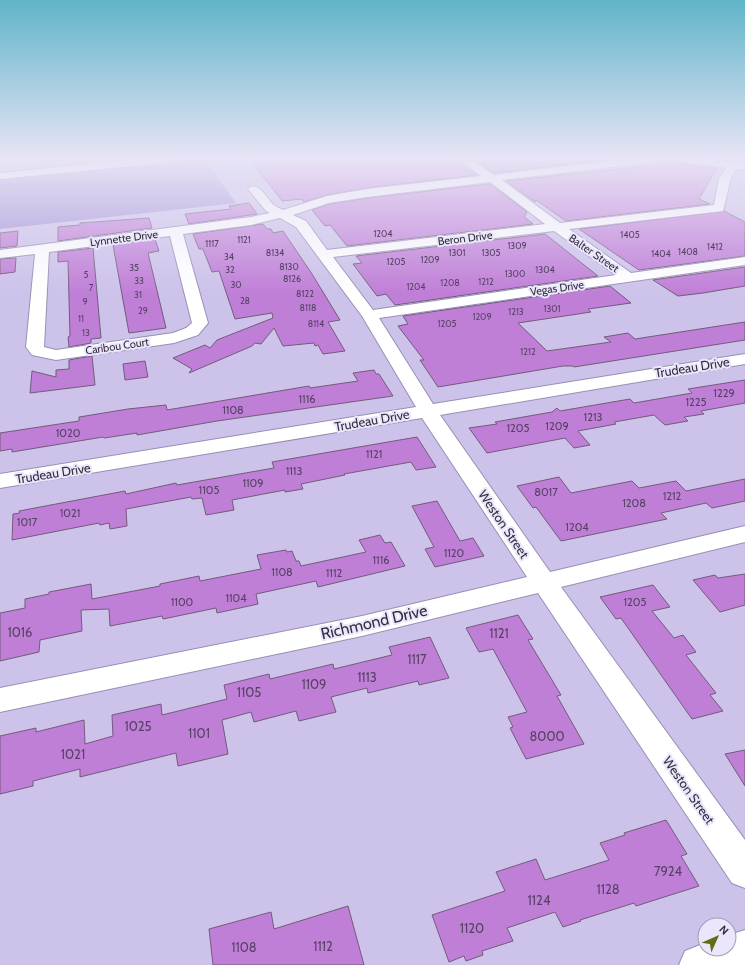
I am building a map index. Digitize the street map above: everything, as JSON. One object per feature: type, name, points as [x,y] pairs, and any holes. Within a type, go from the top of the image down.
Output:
[{"type":"street","name":"Weston Street","points":[[266,203],[270,208],[301,224],[369,315],[427,410],[544,582],[745,870]]},
{"type":"street","name":"Lynnette Drive","points":[[0,254],[251,221],[282,214],[317,203]]},
{"type":"street","name":"Balter Street","points":[[525,203],[629,278]]},
{"type":"street","name":"Beron Drive","points":[[324,254],[719,208],[720,203]]},
{"type":"street","name":"Caribou Court","points":[[42,249],[35,347],[38,351],[56,355],[174,338],[188,335],[196,329],[200,323],[176,232]]},
{"type":"street","name":"Vegas Drive","points":[[369,315],[745,261]]},
{"type":"street","name":"Trudeau Drive","points":[[0,482],[427,410],[745,359]]},
{"type":"street","name":"Richmond Drive","points":[[0,700],[362,626],[745,534]]},
{"type":"street","points":[[699,965],[745,949]]},
{"type":"shaded area","points":[[0,203],[236,203],[0,229]]},
{"type":"building","points":[[249,203],[257,214],[189,224],[185,214],[231,209],[229,206]]},
{"type":"building","points":[[515,203],[527,212],[524,217],[533,224],[347,246],[330,225],[325,226],[312,210],[329,204]]},
{"type":"building","points":[[540,203],[710,204],[566,221]]},
{"type":"building","points":[[724,211],[745,222],[745,256],[639,270],[579,229]]},
{"type":"building","points":[[149,218],[152,228],[58,241],[58,227],[80,225],[80,223]]},
{"type":"building","points":[[263,224],[267,229],[271,229],[273,233],[283,231],[312,274],[340,320],[328,322],[345,351],[323,354],[318,345],[315,346],[314,343],[283,346],[274,328],[261,344],[255,343],[252,346],[189,373],[192,369],[173,358],[205,345],[210,348],[217,340],[273,318],[272,313],[235,319],[219,271],[212,272],[203,249],[199,249],[193,234]]},
{"type":"building","points":[[18,231],[17,246],[0,248],[0,233]]},
{"type":"building","points":[[545,234],[598,276],[395,305],[386,294],[377,296],[353,264],[362,263],[356,256]]},
{"type":"building","points":[[155,239],[159,251],[148,253],[166,328],[129,333],[113,245]]},
{"type":"building","points":[[93,248],[101,338],[91,339],[91,343],[69,347],[68,261],[58,262],[58,252]]},
{"type":"building","points":[[16,258],[15,272],[0,274],[0,259]]},
{"type":"building","points":[[745,267],[745,286],[703,293],[678,296],[653,280]]},
{"type":"building","points":[[610,286],[631,303],[588,309],[591,312],[518,323],[547,351],[611,342],[604,337],[628,333],[635,339],[745,322],[745,340],[574,367],[563,366],[438,387],[420,360],[424,360],[398,326],[408,324],[403,316]]},
{"type":"building","points":[[92,356],[95,385],[30,393],[32,371],[56,377],[56,370],[69,369],[69,360]]},
{"type":"building","points":[[145,361],[148,377],[125,380],[123,364]]},
{"type":"building","points":[[374,370],[376,374],[379,374],[393,396],[217,421],[137,435],[137,433],[103,437],[12,452],[12,449],[0,451],[0,433],[79,421],[79,417],[128,409],[166,405],[167,410],[309,386],[310,388],[358,381],[353,373]]},
{"type":"building","points":[[745,380],[745,403],[701,411],[704,414],[684,417],[688,421],[665,425],[654,415],[614,422],[616,424],[578,431],[590,445],[574,448],[565,438],[487,453],[469,428],[497,424],[495,422],[552,412],[557,408],[560,411],[630,399],[634,403],[692,393],[688,389]]},
{"type":"building","points":[[417,437],[436,467],[416,470],[411,462],[344,474],[345,475],[301,484],[303,489],[285,492],[285,490],[232,500],[234,510],[206,515],[202,498],[192,499],[191,497],[126,509],[127,526],[110,529],[109,523],[100,525],[99,523],[12,540],[13,514],[20,513],[19,511],[125,491],[126,494],[176,483],[177,485],[274,468],[272,462]]},
{"type":"building","points":[[559,477],[571,493],[632,481],[639,488],[676,481],[686,491],[745,479],[745,501],[712,508],[706,503],[661,513],[667,519],[561,541],[536,507],[533,508],[517,486]]},
{"type":"building","points":[[437,501],[460,541],[473,538],[484,556],[435,567],[425,549],[434,547],[412,506]]},
{"type":"building","points":[[380,535],[385,543],[391,542],[405,566],[318,587],[316,581],[256,594],[258,604],[217,613],[216,608],[163,619],[162,616],[110,626],[109,609],[81,610],[82,631],[40,640],[39,652],[0,661],[0,613],[25,608],[25,599],[49,594],[49,592],[91,584],[92,599],[160,586],[160,584],[199,576],[200,581],[261,569],[257,555],[286,550],[287,552],[292,551],[296,561],[299,561],[301,566],[366,552],[359,540]]},
{"type":"building","points":[[745,574],[745,605],[720,612],[693,580],[715,575],[718,578]]},
{"type":"building","points":[[653,585],[670,607],[652,611],[674,638],[683,635],[696,652],[686,655],[716,693],[710,695],[723,711],[692,719],[621,618],[616,619],[600,597]]},
{"type":"building","points":[[518,615],[533,639],[528,640],[561,695],[557,696],[584,744],[526,759],[510,728],[513,727],[508,717],[527,712],[493,649],[479,652],[466,628]]},
{"type":"building","points":[[430,637],[449,678],[419,685],[418,681],[368,693],[367,688],[331,697],[336,712],[299,721],[296,711],[254,722],[251,712],[222,720],[228,754],[178,766],[176,753],[80,777],[80,769],[33,781],[33,786],[0,794],[0,736],[36,728],[36,732],[84,720],[85,744],[113,736],[112,715],[161,704],[162,715],[227,699],[224,685],[269,674],[270,679],[333,664],[334,669],[392,655],[389,647]]},
{"type":"building","points":[[745,750],[745,786],[725,754]]},
{"type":"building","points":[[666,820],[687,854],[681,856],[699,886],[636,906],[634,903],[563,927],[555,912],[507,928],[513,941],[482,951],[483,955],[466,961],[464,956],[449,962],[432,915],[505,891],[496,872],[536,859],[545,880],[609,860],[600,843],[625,835],[624,833]]},
{"type":"building","points":[[348,906],[364,965],[213,965],[209,929],[271,912],[274,929]]}]
